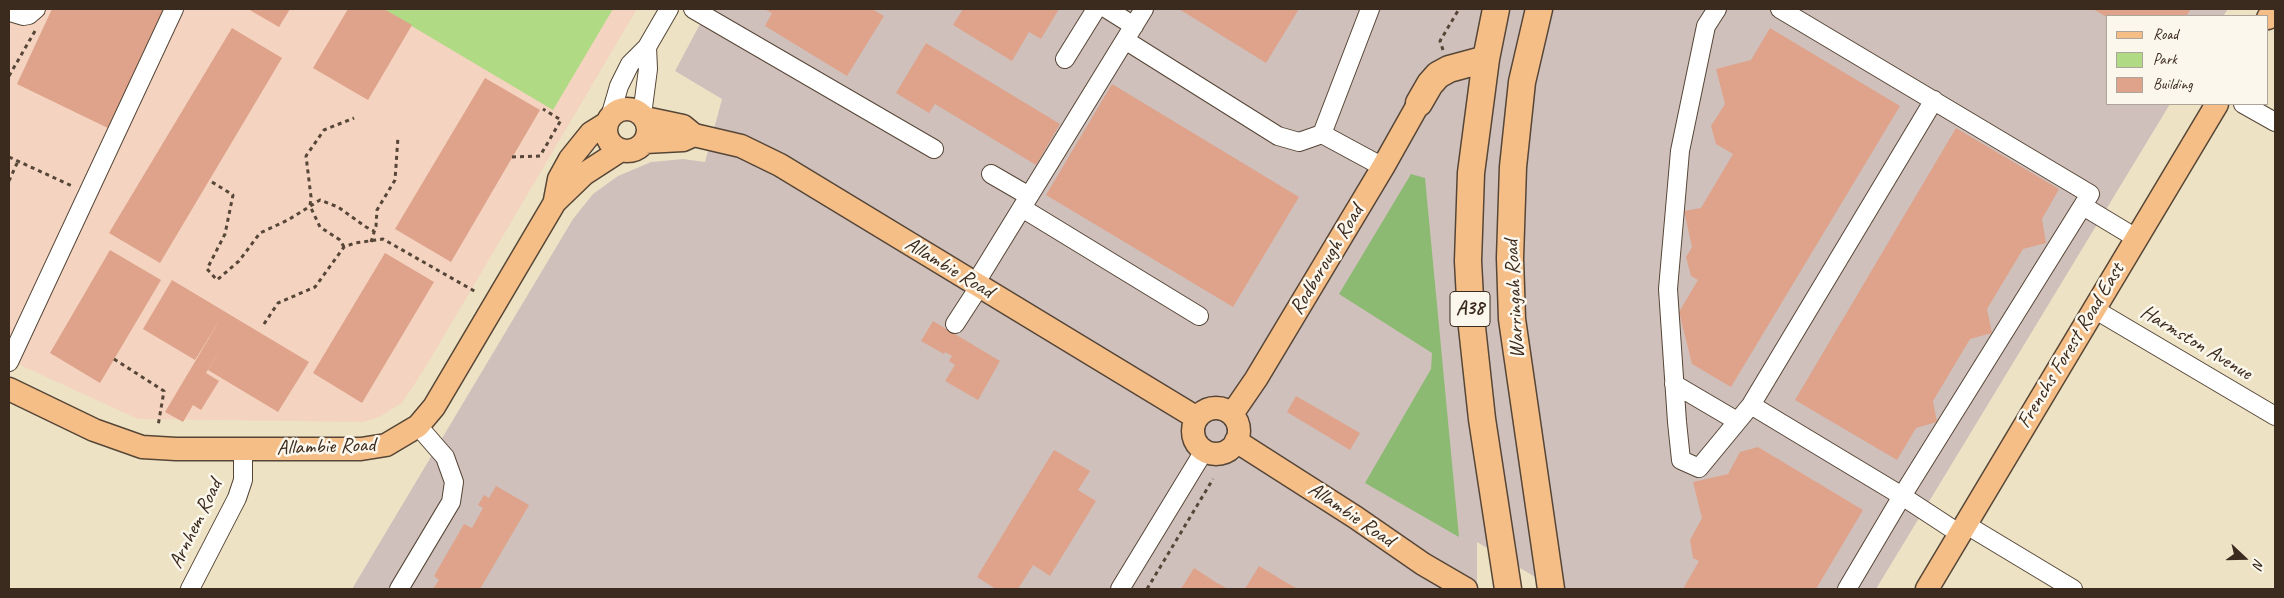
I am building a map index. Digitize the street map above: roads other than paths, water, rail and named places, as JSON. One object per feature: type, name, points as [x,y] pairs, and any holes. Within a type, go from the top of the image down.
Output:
[{"type":"highway","name":"Warringah Road","points":[[1496,9],[1486,58],[1471,173],[1469,270],[1471,318],[1482,419],[1508,589]]},
{"type":"highway","name":"Warringah Road","points":[[1539,9],[1522,82],[1513,167],[1510,258],[1512,319],[1551,589]]},
{"type":"highway","points":[[1419,103],[1430,84],[1438,75],[1449,69],[1486,58]]},
{"type":"main road","name":"Rodborough Road","points":[[1232,414],[1256,379],[1383,168],[1419,103]]},
{"type":"main road","name":"Frenchs Forest Road East","points":[[1926,589],[2216,105]]},
{"type":"main road","points":[[627,108],[644,117],[648,130],[645,142],[634,150],[621,150],[610,143],[606,130],[608,120],[614,113],[627,108]]},
{"type":"main road","name":"Allambie Road","points":[[644,117],[683,126],[694,135],[741,146],[780,165],[1197,418]]},
{"type":"main road","name":"Allambie Road","points":[[555,202],[559,178],[570,159],[591,133],[608,120]]},
{"type":"main road","name":"Allambie Road","points":[[645,142],[683,140],[694,135]]},
{"type":"main road","name":"Allambie Road","points":[[9,388],[94,430],[127,443],[163,449],[373,449],[386,445],[418,426],[434,407],[555,202],[584,174],[621,150]]},
{"type":"main road","points":[[1213,408],[1226,410],[1232,414],[1238,427],[1236,441],[1225,451],[1211,453],[1204,451],[1199,446],[1193,433],[1197,418],[1201,413],[1213,408]]},
{"type":"main road","name":"Allambie Road","points":[[1236,441],[1355,517],[1423,564],[1466,589]]},
{"type":"street","points":[[11,14],[29,15],[36,9]]},
{"type":"street","points":[[9,362],[174,9]]},
{"type":"street","points":[[608,120],[619,86],[630,64],[647,47],[669,9]]},
{"type":"street","points":[[693,9],[934,149]]},
{"type":"street","points":[[1065,59],[1096,9]]},
{"type":"street","points":[[1108,9],[1129,33],[1278,136],[1299,142],[1322,134],[1383,168]]},
{"type":"street","points":[[955,324],[1025,202],[1144,9]]},
{"type":"street","points":[[1322,134],[1370,9]]},
{"type":"street","points":[[1717,9],[1706,26],[1680,151],[1668,289],[1674,384],[1682,460],[1699,468],[1751,405],[1934,100]]},
{"type":"street","points":[[1780,9],[2090,194],[1902,496],[1848,589]]},
{"type":"street","points":[[644,117],[648,69],[647,47]]},
{"type":"street","points":[[2246,105],[2275,122]]},
{"type":"street","points":[[991,174],[1025,202],[1199,316]]},
{"type":"street","points":[[2083,206],[2136,238]]},
{"type":"street","name":"Harmston Avenue","points":[[2094,309],[2275,416]]},
{"type":"street","points":[[1674,384],[1737,421]]},
{"type":"street","points":[[1751,405],[1902,496],[2073,589]]},
{"type":"street","points":[[399,589],[451,502],[454,482],[445,457],[418,426]]},
{"type":"street","name":"Arnhem Road","points":[[190,589],[238,498],[243,480],[243,449]]},
{"type":"street","points":[[1120,589],[1204,451]]}]
